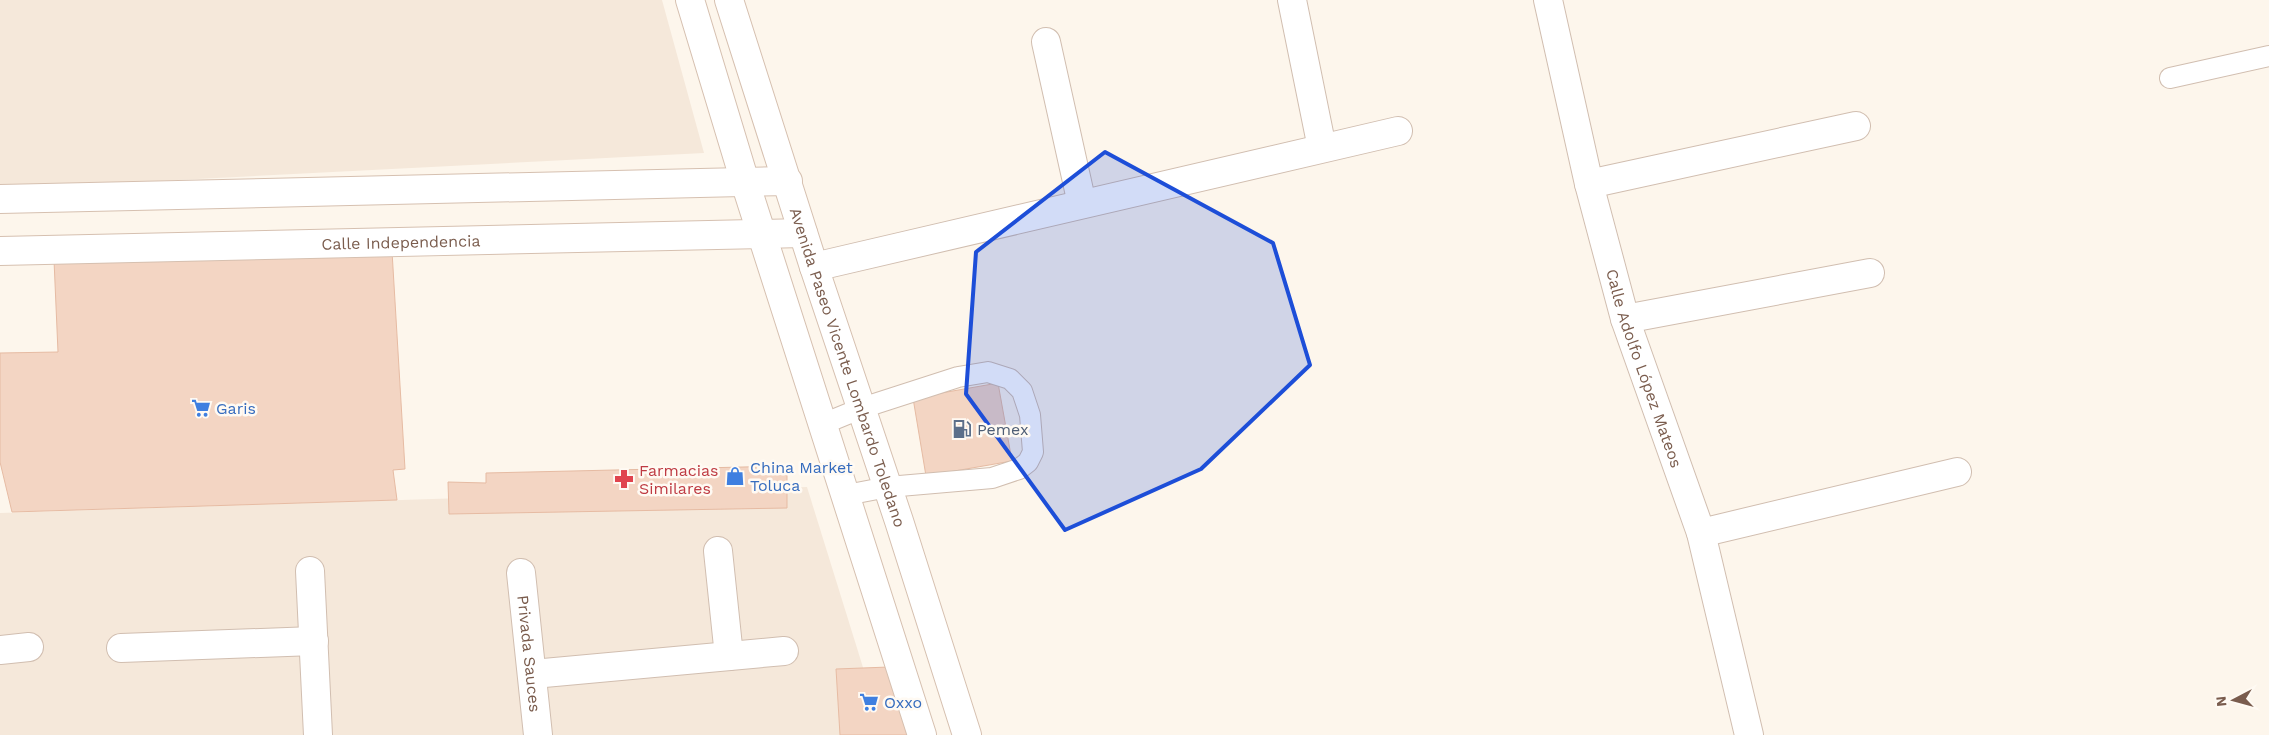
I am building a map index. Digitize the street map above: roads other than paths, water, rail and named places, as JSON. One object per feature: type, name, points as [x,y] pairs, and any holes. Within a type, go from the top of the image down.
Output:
[{"type":"street","points":[[690,0],[744,182],[922,735]]},
{"type":"street","name":"Avenida Paseo Vicente Lombardo Toledano","points":[[729,0],[814,267],[888,487],[966,735]]},
{"type":"street","points":[[1292,0],[1322,148]]},
{"type":"street","name":"Calle Adolfo López Mateos","points":[[1548,0],[1589,184],[1625,319],[1701,533],[1749,735]]},
{"type":"street","points":[[1046,42],[1082,204]]},
{"type":"street","points":[[1589,184],[1856,126]]},
{"type":"street","points":[[814,267],[1398,131]]},
{"type":"street","points":[[0,199],[788,182]]},
{"type":"street","name":"Calle Independencia","points":[[0,251],[803,233]]},
{"type":"street","points":[[1625,319],[1870,274]]},
{"type":"street","points":[[1701,533],[1957,472]]},
{"type":"street","points":[[718,551],[729,656]]},
{"type":"street","points":[[310,571],[318,735]]},
{"type":"street","name":"Privada Sauces","points":[[521,572],[538,735]]},
{"type":"street","points":[[121,648],[314,641]]},
{"type":"street","points":[[0,650],[29,647]]},
{"type":"street","points":[[533,674],[784,651]]},
{"type":"lane","points":[[2170,78],[2269,56]]},
{"type":"lane","points":[[823,424],[862,408],[958,377],[988,372],[1010,379],[1022,390],[1030,415],[1032,452],[1028,462],[1019,469],[992,478],[888,487],[846,495]]},
{"type":"place","name":"Garis","points":[[201,408]]},
{"type":"place","name":"Pemex","points":[[962,429]]},
{"type":"place","name":"China Market Toluca","points":[[735,476]]},
{"type":"place","name":"Farmacias Similares","points":[[624,479]]},
{"type":"place","name":"Oxxo","points":[[869,702]]}]
